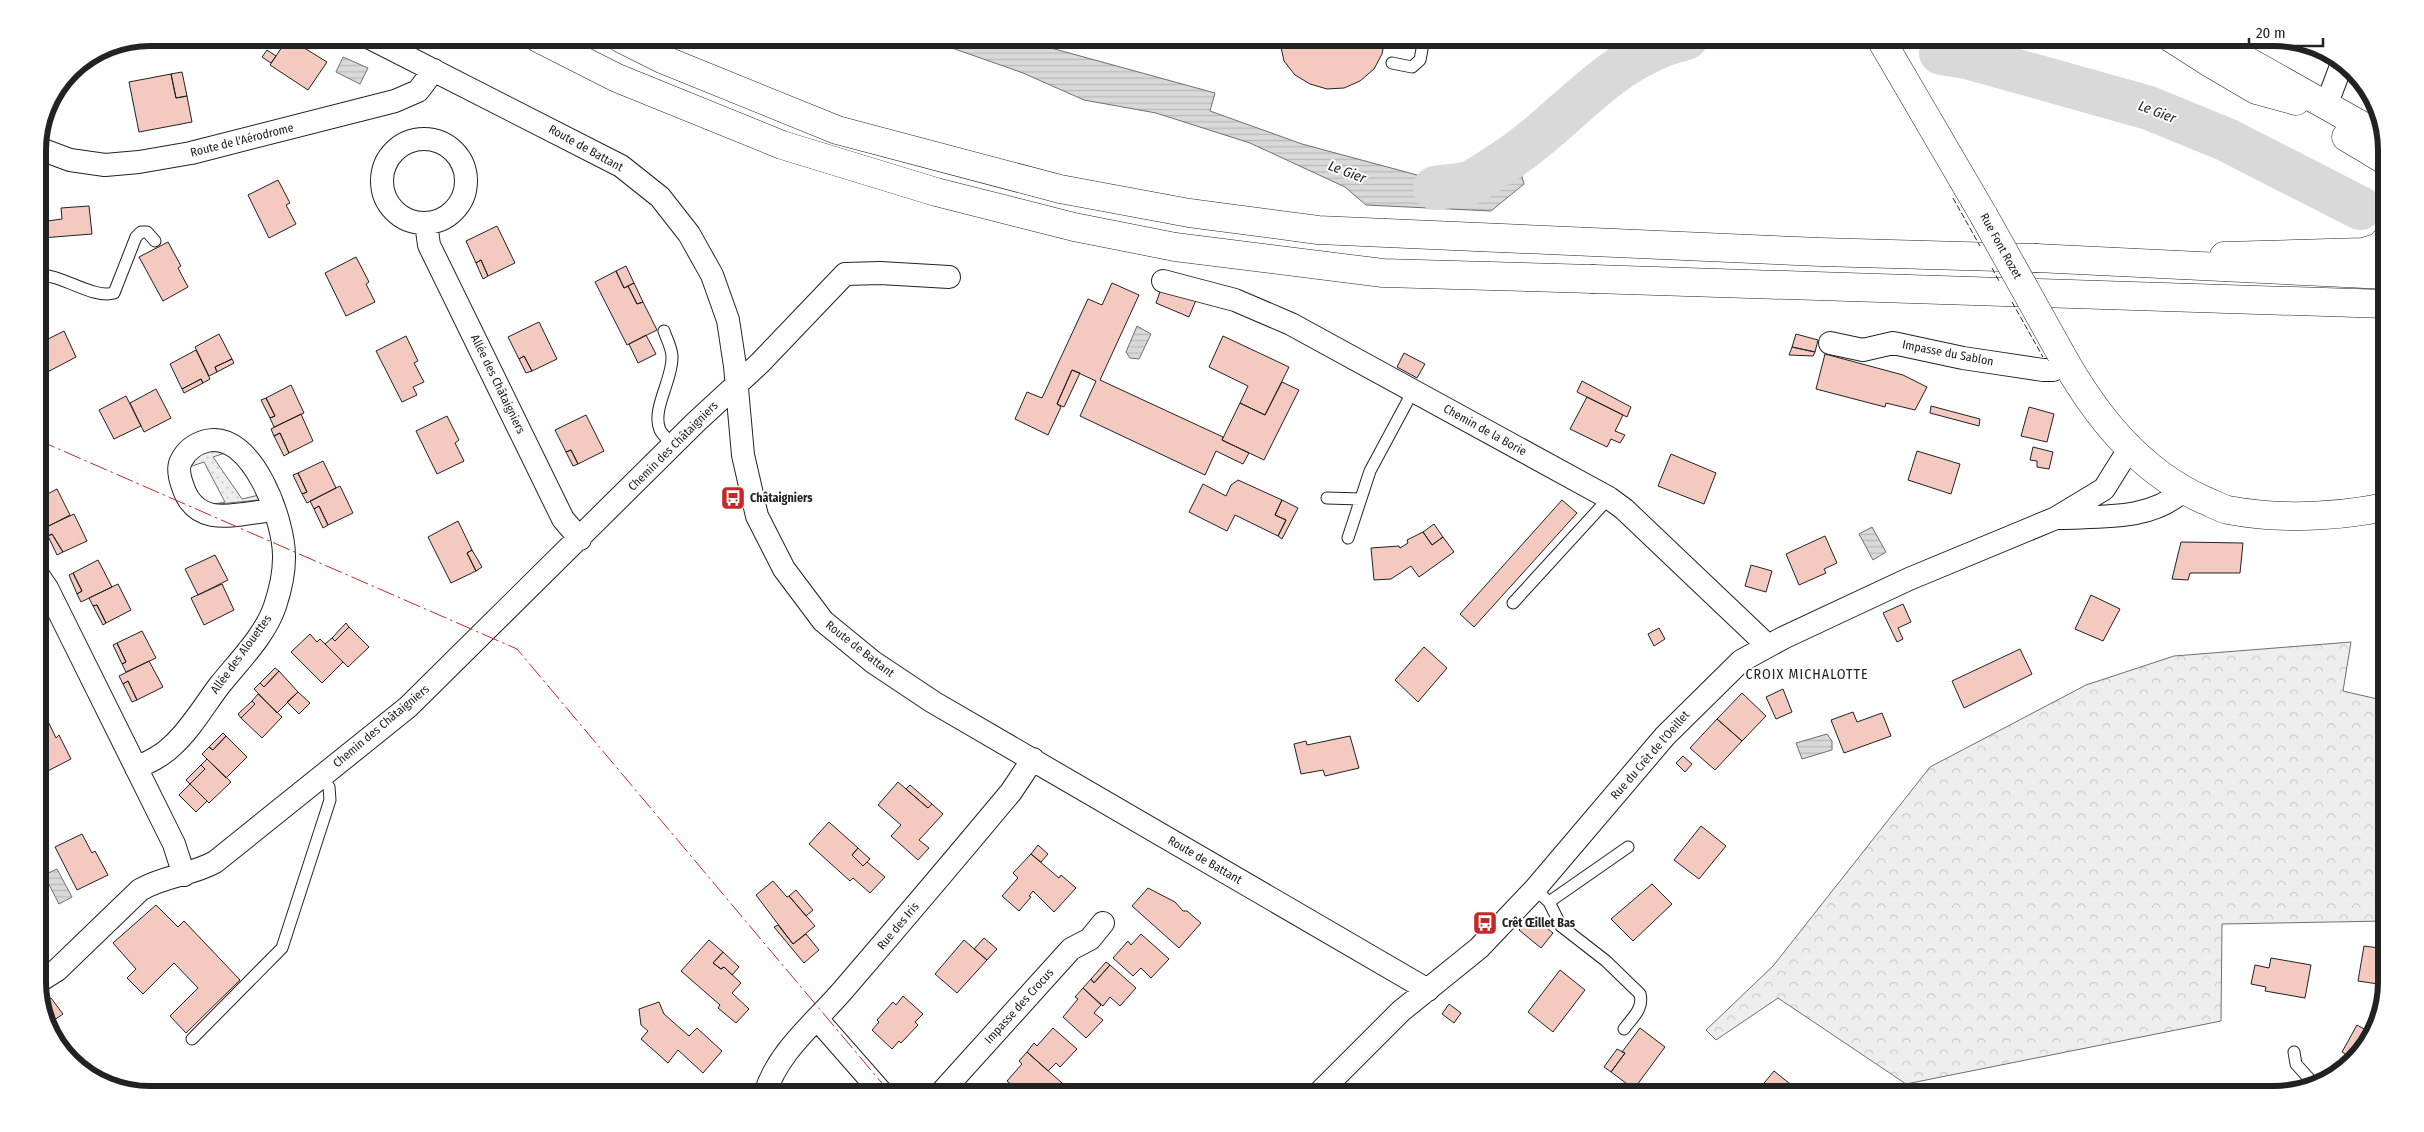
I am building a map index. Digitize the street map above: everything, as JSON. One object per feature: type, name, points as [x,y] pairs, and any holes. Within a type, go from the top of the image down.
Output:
[{"type":"main road","points":[[554,46],[617,78],[782,145],[936,192],[1074,227],[1175,247],[1383,273],[2378,304]]},
{"type":"main road","points":[[636,46],[662,59],[837,130],[1060,189],[1189,214],[1318,230],[1820,252],[2082,259],[2378,275]]},
{"type":"main road","name":"Rue Font Rozet","points":[[1885,46],[2064,358],[2102,417],[2129,449]]},
{"type":"main road","points":[[2183,46],[2256,90],[2356,142],[2378,156]]},
{"type":"main road","points":[[2221,46],[2377,134]]},
{"type":"main road","points":[[2256,90],[2316,108],[2326,106]]},
{"type":"main road","points":[[2082,259],[2345,253],[2363,252],[2378,247]]},
{"type":"main road","points":[[2129,449],[2157,474],[2183,491],[2227,510],[2288,516],[2344,515],[2378,509]]},
{"type":"street","name":"Route de Battant","points":[[386,46],[614,162],[660,197],[689,234],[712,275],[728,320],[743,455],[757,516],[784,569],[823,620],[873,662],[933,702],[1428,990]]},
{"type":"street","name":"Route de l'Aérodrome","points":[[46,151],[70,160],[105,165],[139,162],[191,153],[395,101],[418,91],[434,70]]},
{"type":"street","points":[[2326,106],[2331,98],[2340,70]]},
{"type":"street","name":"Allée des Châtaigniers","points":[[426,223],[429,245],[562,519],[580,539]]},
{"type":"street","name":"Chemin des Châtaigniers","points":[[46,977],[57,970],[140,890],[149,884],[184,875],[215,862],[408,707],[673,445],[760,363],[845,274],[880,273],[949,277]]},
{"type":"street","name":"Chemin de la Borie","points":[[1163,281],[1201,290],[1268,313],[1609,498],[1624,509],[1767,645]]},
{"type":"street","name":"Impasse du Sablon","points":[[1830,343],[1863,350],[1893,342],[1963,358],[2042,370],[2053,370],[2064,358]]},
{"type":"street","points":[[2056,518],[2104,489],[2129,449]]},
{"type":"street","points":[[2056,518],[2134,515],[2170,502],[2183,491]]},
{"type":"street","name":"Allée des Alouettes","points":[[136,768],[173,746],[260,632],[275,608],[281,584],[284,556],[281,532],[274,510]]},
{"type":"street","name":"Rue du Crêt de l'Oeillet","points":[[1326,1086],[1401,1011],[1542,895],[1684,716],[1741,661],[1767,645],[1908,579],[2056,518]]},
{"type":"street","points":[[46,587],[174,844],[184,875]]},
{"type":"street","name":"Rue des Iris","points":[[767,1086],[770,1077],[782,1059],[818,1020],[1011,792],[1033,759]]},
{"type":"street","name":"Impasse des Crocus","points":[[947,1086],[1071,949],[1090,939],[1103,923]]},
{"type":"street","points":[[818,1020],[876,1086]]},
{"type":"lane","points":[[1392,63],[1412,67],[1420,60],[1423,46]]},
{"type":"lane","points":[[46,276],[103,294],[114,293],[136,237],[141,232],[147,232],[155,241]]},
{"type":"lane","points":[[664,331],[671,348],[672,359],[660,404],[659,424],[661,432],[673,445]]},
{"type":"lane","points":[[1348,538],[1370,472],[1413,390]]},
{"type":"lane","points":[[1327,498],[1360,498]]},
{"type":"lane","points":[[1513,603],[1609,498]]},
{"type":"lane","points":[[192,1039],[282,948],[330,800],[329,787],[321,778]]},
{"type":"lane","points":[[1624,1029],[1640,1008],[1642,1002],[1640,994],[1606,961],[1561,926],[1542,895],[1628,848]]},
{"type":"lane","points":[[2294,1052],[2296,1064],[2309,1079]]},
{"type":"green space","points":[[201,451],[228,452],[213,457],[242,499],[259,495],[259,500],[209,505],[225,502],[204,462],[189,467]]},
{"type":"green space","points":[[2351,642],[2343,691],[2378,699],[2378,921],[2222,924],[2221,1021],[1906,1084],[1778,998],[1716,1040],[1706,1030],[1773,966],[1930,767],[2086,685],[2174,656]]},
{"type":"water","points":[[948,46],[1046,46],[1215,93],[1210,111],[1302,144],[1432,179],[1460,179],[1517,159],[1524,184],[1491,211],[1366,205],[1345,187],[1250,143],[1156,113],[1084,100],[1023,73]]},
{"type":"water","points":[[343,57],[368,68],[360,84],[336,72]]},
{"type":"water","points":[[1137,326],[1151,334],[1139,359],[1130,358],[1126,352]]},
{"type":"water","points":[[1872,527],[1886,552],[1873,560],[1859,534]]},
{"type":"water","points":[[1827,734],[1832,741],[1832,750],[1802,759],[1796,743]]},
{"type":"water","points":[[57,869],[72,897],[59,904],[46,879],[46,874]]},
{"type":"building","points":[[283,46],[301,46],[327,62],[308,90],[270,65]]},
{"type":"building","points":[[1281,46],[1384,46],[1382,54],[1374,69],[1360,81],[1344,88],[1327,89],[1310,84],[1295,75],[1284,61]]},
{"type":"building","points":[[267,50],[276,56],[271,63],[262,57]]},
{"type":"building","points":[[182,72],[187,96],[176,98],[171,74]]},
{"type":"building","points":[[171,74],[176,98],[187,96],[192,122],[139,132],[129,82]]},
{"type":"building","points":[[278,180],[290,203],[286,205],[296,224],[269,238],[248,195]]},
{"type":"building","points":[[89,206],[92,234],[46,238],[46,221],[62,219],[61,208]]},
{"type":"building","points":[[497,226],[515,263],[488,276],[481,260],[476,263],[466,241]]},
{"type":"building","points":[[168,242],[181,266],[178,268],[188,287],[163,301],[139,257]]},
{"type":"building","points":[[356,257],[369,282],[366,284],[375,302],[346,316],[325,273]]},
{"type":"building","points":[[481,260],[488,276],[483,279],[476,263]]},
{"type":"building","points":[[626,266],[634,283],[624,288],[616,271]]},
{"type":"building","points":[[616,271],[624,288],[628,286],[637,304],[643,302],[657,330],[627,345],[595,282]]},
{"type":"building","points":[[634,283],[643,302],[637,304],[628,286]]},
{"type":"building","points":[[1112,283],[1139,295],[1100,380],[1223,437],[1222,440],[1249,453],[1243,464],[1216,451],[1205,475],[1080,416],[1096,381],[1072,370],[1057,404],[1061,407],[1048,435],[1015,419],[1027,392],[1042,398],[1088,299],[1102,305]]},
{"type":"building","points":[[1162,286],[1196,300],[1189,317],[1156,303]]},
{"type":"building","points":[[539,322],[557,359],[532,371],[524,356],[519,359],[508,337]]},
{"type":"building","points":[[64,331],[76,357],[46,373],[46,340]]},
{"type":"building","points":[[219,334],[232,359],[215,367],[217,372],[209,376],[195,347]]},
{"type":"building","points":[[1796,334],[1818,340],[1815,352],[1792,347]]},
{"type":"building","points":[[646,335],[656,354],[638,363],[629,344]]},
{"type":"building","points":[[406,336],[418,361],[414,363],[424,382],[413,387],[417,395],[402,402],[376,351]]},
{"type":"building","points":[[1223,336],[1289,367],[1265,415],[1240,403],[1248,386],[1209,367]]},
{"type":"building","points":[[1792,347],[1815,352],[1813,356],[1789,355]]},
{"type":"building","points":[[196,350],[210,379],[203,383],[201,379],[182,389],[170,364]]},
{"type":"building","points":[[1404,353],[1425,364],[1417,378],[1397,367]]},
{"type":"building","points":[[1825,354],[1903,375],[1927,387],[1915,410],[1886,403],[1885,407],[1816,389]]},
{"type":"building","points":[[524,356],[532,371],[526,373],[519,359]]},
{"type":"building","points":[[232,359],[234,363],[217,372],[215,367]]},
{"type":"building","points":[[1072,370],[1080,373],[1064,407],[1057,404]]},
{"type":"building","points":[[201,379],[203,383],[184,393],[182,389]]},
{"type":"building","points":[[1582,381],[1631,407],[1627,417],[1577,392]]},
{"type":"building","points":[[1282,382],[1299,390],[1264,460],[1222,440],[1240,403],[1265,415]]},
{"type":"building","points":[[291,385],[304,413],[274,427],[270,418],[275,416],[266,398]]},
{"type":"building","points":[[156,389],[171,418],[144,432],[130,403]]},
{"type":"building","points":[[126,396],[141,426],[114,439],[99,410]]},
{"type":"building","points":[[1587,397],[1623,415],[1615,431],[1625,435],[1620,443],[1611,439],[1607,447],[1570,429]]},
{"type":"building","points":[[266,398],[275,416],[270,418],[261,400]]},
{"type":"building","points":[[1931,406],[1980,419],[1979,426],[1930,413]]},
{"type":"building","points":[[2029,407],[2054,414],[2047,442],[2021,436]]},
{"type":"building","points":[[301,414],[313,441],[289,453],[280,433],[274,436],[271,429]]},
{"type":"building","points":[[586,415],[604,451],[578,464],[571,450],[566,452],[555,430]]},
{"type":"building","points":[[447,416],[459,440],[455,443],[464,461],[437,474],[416,431]]},
{"type":"building","points":[[280,433],[289,453],[284,456],[274,436]]},
{"type":"building","points":[[2033,447],[2053,452],[2049,469],[2037,467],[2037,461],[2030,460]]},
{"type":"building","points":[[571,450],[578,464],[573,466],[566,452]]},
{"type":"building","points":[[1917,451],[1960,464],[1951,494],[1908,480]]},
{"type":"building","points":[[1671,454],[1716,473],[1704,504],[1658,486]]},
{"type":"building","points":[[323,461],[336,488],[307,503],[302,494],[307,492],[298,473]]},
{"type":"building","points":[[298,473],[307,492],[302,494],[293,475]]},
{"type":"building","points":[[1238,480],[1282,500],[1275,515],[1286,520],[1278,536],[1235,515],[1227,531],[1189,512],[1203,484],[1226,496],[1231,485]]},
{"type":"building","points":[[340,486],[353,513],[328,525],[319,506],[314,509],[310,501]]},
{"type":"building","points":[[57,489],[70,515],[46,527],[46,495]]},
{"type":"building","points":[[1282,500],[1298,508],[1282,539],[1278,536],[1286,520],[1275,515]]},
{"type":"building","points":[[1562,500],[1577,513],[1474,627],[1460,614]]},
{"type":"building","points":[[319,506],[328,525],[323,528],[314,509]]},
{"type":"building","points":[[74,514],[87,541],[63,552],[52,534],[48,536],[46,527]]},
{"type":"building","points":[[458,521],[472,550],[467,553],[476,571],[451,583],[428,537]]},
{"type":"building","points":[[1434,524],[1443,537],[1432,545],[1423,532]]},
{"type":"building","points":[[1423,532],[1432,545],[1443,537],[1454,552],[1419,577],[1411,566],[1391,579],[1374,580],[1371,548],[1399,546],[1400,548],[1408,543],[1407,540]]},
{"type":"building","points":[[52,534],[63,552],[57,555],[48,536]]},
{"type":"building","points":[[1825,536],[1837,563],[1824,569],[1826,573],[1799,585],[1786,554]]},
{"type":"building","points":[[2181,542],[2243,543],[2240,573],[2190,573],[2188,580],[2172,579]]},
{"type":"building","points":[[472,550],[482,567],[476,571],[467,553]]},
{"type":"building","points":[[215,555],[228,580],[198,595],[185,569]]},
{"type":"building","points":[[98,560],[112,587],[81,602],[77,594],[82,591],[73,573]]},
{"type":"building","points":[[1751,565],[1772,571],[1766,592],[1745,586]]},
{"type":"building","points":[[73,573],[82,591],[77,594],[69,575]]},
{"type":"building","points":[[118,584],[131,610],[106,623],[97,605],[93,606],[89,598]]},
{"type":"building","points":[[222,584],[234,610],[204,625],[191,598]]},
{"type":"building","points":[[2091,595],[2120,609],[2103,641],[2075,629]]},
{"type":"building","points":[[1903,604],[1911,622],[1898,628],[1903,639],[1897,642],[1883,613]]},
{"type":"building","points":[[97,605],[106,623],[103,625],[93,606]]},
{"type":"building","points":[[346,623],[349,627],[335,641],[332,638]]},
{"type":"building","points":[[349,627],[369,647],[348,667],[325,644],[332,638],[335,641]]},
{"type":"building","points":[[1659,628],[1665,639],[1654,646],[1648,634]]},
{"type":"building","points":[[142,631],[156,658],[126,672],[122,664],[126,662],[117,643]]},
{"type":"building","points":[[310,634],[317,642],[320,639],[343,662],[322,683],[291,652]]},
{"type":"building","points":[[117,643],[126,662],[122,664],[113,645]]},
{"type":"building","points":[[1424,647],[1447,668],[1418,702],[1395,680]]},
{"type":"building","points":[[2020,649],[2032,674],[1964,708],[1952,681]]},
{"type":"building","points":[[149,661],[163,687],[137,700],[128,681],[123,684],[119,676]]},
{"type":"building","points":[[275,668],[279,671],[264,687],[260,683]]},
{"type":"building","points":[[279,671],[298,692],[277,713],[254,689],[260,683],[264,687]]},
{"type":"building","points":[[128,681],[137,700],[132,702],[123,684]]},
{"type":"building","points":[[1783,689],[1792,712],[1776,719],[1766,697]]},
{"type":"building","points":[[298,692],[310,703],[299,714],[287,702]]},
{"type":"building","points":[[1742,693],[1766,716],[1742,741],[1717,719]]},
{"type":"building","points":[[258,694],[282,717],[262,738],[241,718],[255,704],[252,701]]},
{"type":"building","points":[[252,701],[255,704],[241,718],[238,714]]},
{"type":"building","points":[[1853,712],[1857,722],[1882,713],[1891,736],[1844,753],[1831,720]]},
{"type":"building","points":[[46,717],[56,738],[59,735],[71,759],[46,772]]},
{"type":"building","points":[[1717,719],[1742,741],[1715,770],[1690,748]]},
{"type":"building","points":[[223,733],[226,736],[213,750],[209,747]]},
{"type":"building","points":[[226,736],[247,757],[226,778],[202,754],[209,747],[213,750]]},
{"type":"building","points":[[1350,736],[1359,768],[1325,776],[1323,770],[1301,774],[1294,744],[1306,741],[1307,745]]},
{"type":"building","points":[[1683,756],[1692,764],[1685,772],[1676,763]]},
{"type":"building","points":[[207,759],[231,782],[209,803],[190,784],[205,769],[201,765]]},
{"type":"building","points":[[201,765],[205,769],[190,784],[186,780]]},
{"type":"building","points":[[898,782],[928,808],[932,804],[943,814],[919,840],[929,848],[918,860],[891,836],[901,825],[878,805]]},
{"type":"building","points":[[190,784],[207,801],[196,812],[179,795]]},
{"type":"building","points":[[910,785],[932,804],[928,808],[906,789]]},
{"type":"building","points":[[829,822],[858,848],[852,855],[863,866],[867,862],[885,877],[870,893],[853,878],[850,881],[809,844]]},
{"type":"building","points":[[1701,826],[1726,846],[1699,879],[1674,860]]},
{"type":"building","points":[[82,834],[92,853],[95,851],[108,875],[77,890],[55,847]]},
{"type":"building","points":[[1038,845],[1048,854],[1041,862],[1031,854]]},
{"type":"building","points":[[858,848],[870,859],[863,866],[852,855]]},
{"type":"building","points":[[1031,854],[1059,878],[1061,875],[1076,888],[1054,912],[1033,891],[1029,896],[1031,897],[1019,911],[1002,896],[1018,878],[1013,873]]},
{"type":"building","points":[[773,881],[815,926],[793,944],[756,895]]},
{"type":"building","points":[[1652,884],[1672,904],[1633,941],[1611,919]]},
{"type":"building","points":[[1148,888],[1175,902],[1183,911],[1187,911],[1201,923],[1179,948],[1132,906]]},
{"type":"building","points":[[796,890],[813,910],[806,916],[789,896]]},
{"type":"building","points":[[156,905],[178,927],[184,921],[240,980],[186,1033],[170,1016],[198,988],[174,963],[143,994],[127,978],[136,969],[113,943]]},
{"type":"building","points":[[1532,916],[1553,933],[1541,948],[1519,930]]},
{"type":"building","points":[[778,925],[793,944],[806,934],[819,950],[804,963],[774,927]]},
{"type":"building","points":[[1141,934],[1169,959],[1151,978],[1141,968],[1133,976],[1113,958],[1128,941],[1131,945]]},
{"type":"building","points":[[984,938],[997,949],[987,960],[974,949]]},
{"type":"building","points":[[709,940],[723,952],[713,963],[721,969],[724,967],[741,983],[732,993],[749,1009],[736,1023],[718,1008],[720,1005],[681,971]]},
{"type":"building","points":[[964,940],[987,960],[957,993],[935,974]]},
{"type":"building","points":[[2364,946],[2378,948],[2378,984],[2358,981]]},
{"type":"building","points":[[723,952],[739,967],[732,975],[724,967],[721,969],[713,963]]},
{"type":"building","points":[[2271,958],[2311,965],[2305,998],[2265,991],[2266,987],[2251,984],[2255,965],[2269,968]]},
{"type":"building","points":[[1106,962],[1110,965],[1094,983],[1091,979]]},
{"type":"building","points":[[1110,965],[1136,988],[1120,1006],[1110,997],[1103,1006],[1083,988],[1091,979],[1094,983]]},
{"type":"building","points":[[1560,970],[1585,990],[1553,1032],[1528,1012]]},
{"type":"building","points":[[1083,988],[1101,1005],[1094,1013],[1103,1020],[1086,1038],[1063,1017],[1078,999],[1075,997]]},
{"type":"building","points":[[903,996],[923,1014],[915,1022],[918,1025],[901,1043],[899,1041],[892,1049],[872,1030],[879,1022],[877,1020],[893,1002],[896,1005]]},
{"type":"building","points":[[51,998],[63,1014],[54,1020],[52,1015],[48,1000]]},
{"type":"building","points":[[659,1002],[664,1014],[689,1036],[697,1028],[722,1051],[703,1073],[678,1050],[668,1063],[641,1039],[648,1031],[641,1025],[639,1009]]},
{"type":"building","points":[[1449,1004],[1461,1013],[1454,1023],[1442,1014]]},
{"type":"building","points":[[2357,1025],[2366,1030],[2347,1055],[2342,1052]]},
{"type":"building","points":[[1053,1028],[1077,1049],[1060,1067],[1056,1063],[1048,1071],[1027,1052],[1034,1043],[1037,1046]]},
{"type":"building","points":[[1640,1028],[1665,1047],[1636,1086],[1630,1086],[1611,1072],[1625,1053],[1622,1052]]},
{"type":"building","points":[[1617,1049],[1625,1053],[1611,1072],[1604,1067]]},
{"type":"building","points":[[1027,1052],[1062,1083],[1059,1086],[1013,1086],[1007,1081],[1022,1064],[1019,1061]]},
{"type":"building","points":[[1774,1071],[1793,1086],[1762,1086]]},
{"type":"waterway","name":"Le Gier","points":[[1435,188],[1465,184],[1482,176],[1525,147],[1589,92],[1633,59],[1661,46]]},
{"type":"waterway","name":"Le Gier","points":[[1941,53],[1967,57],[2149,108],[2227,140],[2360,208]]},
{"type":"fence","points":[[1953,198],[1980,246]]},
{"type":"fence","points":[[1992,268],[1999,281]]},
{"type":"fence","points":[[2012,302],[2043,357]]},
{"type":"power","points":[[46,443],[517,649],[884,1086]]},
{"type":"place","name":"Châtaigniers","points":[[733,498]]},
{"type":"place","name":"Crêt Œillet Bas","points":[[1485,923]]},
{"type":"district","name":"CROIX MICHALOTTE","points":[[1807,674]]}]
